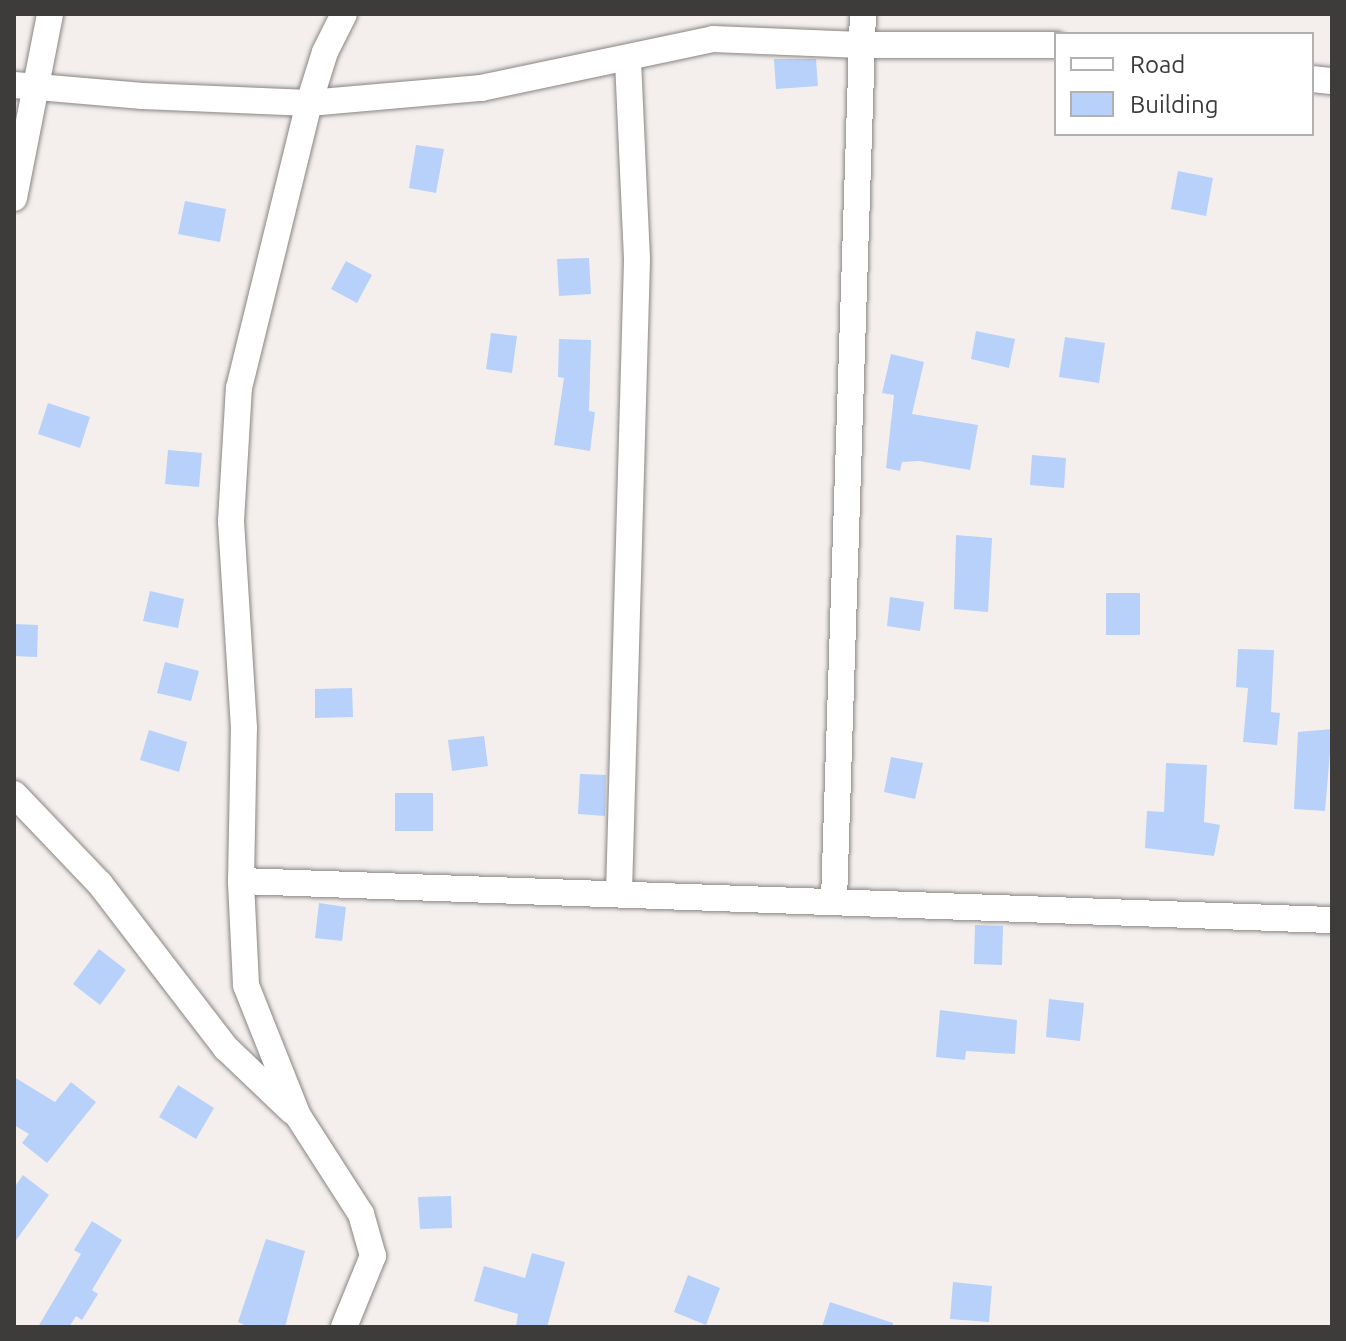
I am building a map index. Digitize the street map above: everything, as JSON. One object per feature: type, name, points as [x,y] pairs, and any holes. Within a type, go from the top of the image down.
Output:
[{"type":"street","points":[[14,198],[24,87],[50,14]]},
{"type":"street","points":[[344,14],[325,52],[309,103],[239,388],[231,521],[244,728],[241,881],[246,985],[298,1116],[361,1214],[373,1256],[344,1327]]},
{"type":"street","points":[[834,900],[857,289],[863,14]]},
{"type":"street","points":[[24,87],[309,103],[481,88],[713,39],[861,45],[1054,45]]},
{"type":"street","points":[[619,893],[637,259],[628,59]]},
{"type":"street","points":[[14,794],[100,884],[226,1048],[298,1116]]},
{"type":"street","points":[[241,881],[1332,920]]},
{"type":"building","points":[[774,59],[816,59],[818,86],[776,89]]},
{"type":"building","points":[[416,145],[444,149],[436,193],[409,188]]},
{"type":"building","points":[[1178,171],[1213,178],[1206,216],[1171,209]]},
{"type":"building","points":[[185,201],[226,209],[220,242],[178,234]]},
{"type":"building","points":[[589,258],[591,294],[559,296],[557,259]]},
{"type":"building","points":[[346,261],[372,275],[357,303],[331,289]]},
{"type":"building","points":[[976,331],[1015,339],[1009,368],[971,359]]},
{"type":"building","points":[[491,333],[517,336],[512,373],[486,369]]},
{"type":"building","points":[[1065,337],[1105,343],[1099,383],[1059,377]]},
{"type":"building","points":[[559,339],[591,340],[589,411],[595,412],[590,451],[554,445],[564,378],[558,377]]},
{"type":"building","points":[[891,354],[924,362],[912,414],[978,425],[970,470],[919,461],[902,462],[900,471],[886,468],[894,395],[882,393]]},
{"type":"building","points":[[48,403],[90,417],[80,448],[38,434]]},
{"type":"building","points":[[168,450],[202,453],[199,487],[165,484]]},
{"type":"building","points":[[1032,455],[1066,458],[1064,488],[1030,485]]},
{"type":"building","points":[[956,535],[992,538],[988,612],[954,609]]},
{"type":"building","points":[[150,591],[184,599],[178,628],[143,621]]},
{"type":"building","points":[[1106,593],[1140,593],[1140,635],[1106,635]]},
{"type":"building","points":[[890,597],[924,602],[920,631],[887,626]]},
{"type":"building","points":[[14,624],[38,625],[37,657],[14,656]]},
{"type":"building","points":[[1238,649],[1274,650],[1271,712],[1280,713],[1277,745],[1243,742],[1248,688],[1236,687]]},
{"type":"building","points":[[165,662],[199,671],[191,701],[157,693]]},
{"type":"building","points":[[352,688],[353,717],[315,718],[315,689]]},
{"type":"building","points":[[1332,729],[1325,811],[1294,809],[1298,732]]},
{"type":"building","points":[[149,730],[187,742],[179,772],[140,760]]},
{"type":"building","points":[[484,736],[488,766],[452,771],[448,740]]},
{"type":"building","points":[[891,757],[923,763],[915,799],[884,792]]},
{"type":"building","points":[[1166,763],[1207,765],[1204,822],[1220,825],[1214,856],[1145,848],[1147,811],[1164,812]]},
{"type":"building","points":[[580,774],[606,775],[605,816],[578,814]]},
{"type":"building","points":[[395,793],[433,793],[433,831],[395,831]]},
{"type":"building","points":[[319,903],[346,907],[342,941],[315,938]]},
{"type":"building","points":[[975,925],[1003,926],[1002,965],[974,964]]},
{"type":"building","points":[[99,949],[126,970],[100,1005],[73,984]]},
{"type":"building","points":[[1049,999],[1084,1003],[1080,1041],[1046,1037]]},
{"type":"building","points":[[940,1010],[1017,1020],[1015,1054],[966,1051],[965,1060],[936,1057]]},
{"type":"building","points":[[14,1077],[55,1102],[71,1082],[96,1102],[47,1163],[22,1143],[29,1134],[14,1125]]},
{"type":"building","points":[[178,1085],[214,1108],[196,1139],[159,1117]]},
{"type":"building","points":[[23,1175],[49,1195],[14,1243],[14,1188]]},
{"type":"building","points":[[451,1196],[452,1228],[420,1229],[418,1197]]},
{"type":"building","points":[[92,1221],[122,1240],[92,1290],[98,1294],[82,1320],[76,1316],[69,1327],[38,1327],[81,1254],[74,1250]]},
{"type":"building","points":[[266,1239],[305,1251],[285,1327],[249,1327],[238,1322]]},
{"type":"building","points":[[532,1253],[565,1262],[547,1327],[516,1327],[518,1314],[474,1301],[484,1266],[525,1278]]},
{"type":"building","points":[[688,1275],[720,1288],[706,1325],[674,1312]]},
{"type":"building","points":[[953,1282],[992,1286],[989,1322],[950,1319]]},
{"type":"building","points":[[830,1302],[893,1323],[893,1327],[822,1327]]}]
